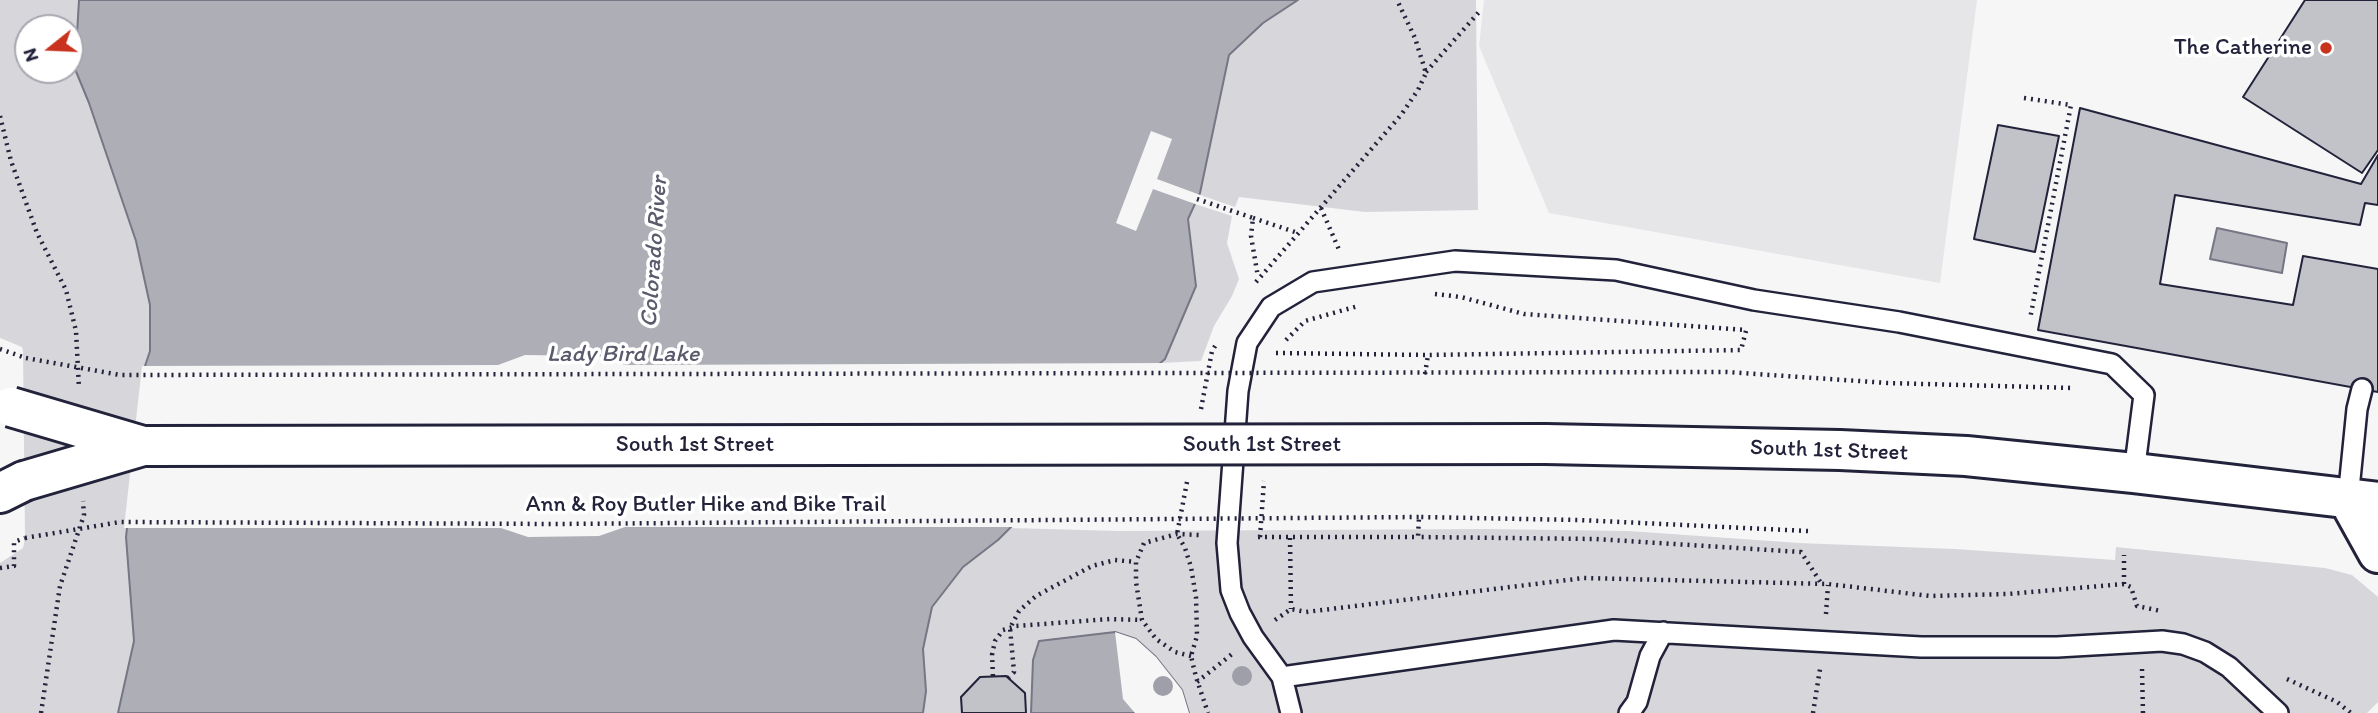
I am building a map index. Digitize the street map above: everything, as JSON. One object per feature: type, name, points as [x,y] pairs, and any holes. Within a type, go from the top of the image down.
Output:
[{"type":"main road","name":"South 1st Street","points":[[6,405],[143,446],[1545,444],[1840,450],[1966,456],[2363,501]]},
{"type":"main road","name":"South 1st Street","points":[[12,487],[143,446]]},
{"type":"main road","points":[[2363,501],[2378,553]]},
{"type":"lane","points":[[1292,713],[1282,677],[1253,637],[1231,590],[1227,543],[1238,391],[1247,344],[1271,307],[1313,282],[1455,261],[1616,271],[1754,300],[1899,322],[2112,364],[2144,395],[2134,473]]},
{"type":"lane","points":[[2361,389],[2357,409],[2363,501]]},
{"type":"lane","points":[[1282,677],[1614,631],[1921,647],[2057,647],[2162,641],[2194,648],[2229,667],[2278,713]]},
{"type":"lane","points":[[1629,713],[1637,702],[1650,656],[1663,632]]},
{"type":"path","points":[[1426,72],[1480,11]]},
{"type":"path","points":[[2024,98],[2071,105],[2029,324]]},
{"type":"path","points":[[1197,199],[1298,233]]},
{"type":"path","points":[[1321,208],[1338,244]]},
{"type":"path","points":[[1253,218],[1251,236],[1258,278]]},
{"type":"path","points":[[1428,293],[1461,297],[1524,314],[1746,330]]},
{"type":"path","points":[[1276,353],[1427,355],[1741,350],[1754,300]]},
{"type":"path","points":[[1270,377],[1271,363],[1276,353],[1305,321],[1368,304]]},
{"type":"path","points":[[0,349],[26,358],[120,375],[1727,372],[1888,383],[2074,388]]},
{"type":"path","points":[[1425,374],[1427,355]]},
{"type":"path","points":[[1264,474],[1258,537],[1595,539],[1801,552],[1825,584],[1825,622]]},
{"type":"path","points":[[1418,537],[1419,517]]},
{"type":"path","name":"Ann & Roy Butler Hike and Bike Trail","points":[[0,568],[13,566],[14,542],[120,522],[556,524],[1419,517],[1579,520],[1808,531]]},
{"type":"path","points":[[1191,656],[1175,652],[1156,639],[1142,620],[1136,562],[1144,543],[1177,534],[1201,535]]},
{"type":"path","points":[[1290,538],[1291,609]]},
{"type":"path","points":[[2124,555],[2124,584]]},
{"type":"path","points":[[1008,678],[1014,672],[1010,628],[1019,611],[1036,596],[1092,566],[1115,560],[1136,562]]},
{"type":"path","points":[[1272,622],[1291,609],[1306,612],[1584,578],[1825,584]]},
{"type":"path","points":[[993,677],[992,655],[995,640],[1003,630],[1111,618],[1142,620]]},
{"type":"path","points":[[1197,682],[1228,657]]},
{"type":"path","points":[[2141,660],[2143,713]]},
{"type":"path","points":[[1813,713],[1820,667]]},
{"type":"shaded area","points":[[0,0],[79,0],[78,14],[14,14],[14,84],[81,84],[136,241],[150,305],[150,351],[145,366],[126,537],[134,641],[118,713],[0,713],[0,563],[23,548],[25,538],[22,347],[0,338]]},
{"type":"shaded area","points":[[1274,0],[1476,0],[1478,210],[1365,212],[1239,197],[1235,207],[1200,195],[1214,122],[1218,41]]},
{"type":"shaded area","points":[[1484,0],[1977,0],[1940,283],[1549,213],[1479,46]]},
{"type":"shaded area","points":[[1195,204],[1232,216],[1227,243],[1239,279],[1214,326],[1201,361],[1160,363],[1165,359],[1196,286],[1188,219]]},
{"type":"shaded area","points":[[1009,528],[1119,531],[1629,531],[2115,560],[2116,547],[2325,568],[2352,575],[2378,597],[2378,702],[2367,713],[923,713],[926,691],[923,649],[932,607],[963,566]]},
{"type":"water","name":"Lady Bird Lake","points":[[79,0],[1298,0],[1263,23],[1229,55],[1200,193],[1188,219],[1196,286],[1165,359],[1142,379],[1069,469],[998,540],[963,567],[932,607],[923,649],[926,691],[923,713],[118,713],[134,641],[126,537],[145,366],[150,351],[150,305],[136,241],[81,84],[84,84],[84,14],[78,14]]},
{"type":"water","points":[[2217,228],[2287,243],[2282,273],[2210,259]]},
{"type":"water","points":[[1115,632],[1136,639],[1156,657],[1182,690],[1189,713],[1031,713],[1033,660],[1039,641]]},
{"type":"pier","points":[[1151,131],[1172,139],[1157,179],[1203,196],[1198,205],[1153,189],[1136,231],[1116,223]]},
{"type":"pier","points":[[525,355],[599,356],[626,365],[1165,363],[1145,381],[1071,471],[1016,527],[625,527],[599,536],[528,537],[501,528],[124,528],[142,366],[498,365]]},
{"type":"pier","points":[[1115,632],[1136,639],[1156,657],[1182,690],[1189,713],[1135,713],[1123,699]]},
{"type":"building","name":"The Catherine","points":[[2305,0],[2378,0],[2378,150],[2362,173],[2243,97]]},
{"type":"building","points":[[2080,108],[2361,184],[2378,155],[2378,205],[2365,203],[2360,225],[2175,195],[2160,284],[2293,305],[2303,256],[2378,269],[2378,392],[2038,330]]},
{"type":"building","points":[[1998,125],[2059,136],[2035,252],[1974,239]]},
{"type":"building","points":[[1006,676],[1025,693],[1026,713],[962,713],[961,697],[980,677]]},
{"type":"place","name":"The Catherine","points":[[2326,48]]},
{"type":"water label","name":"Colorado River","points":[[655,252]]}]
